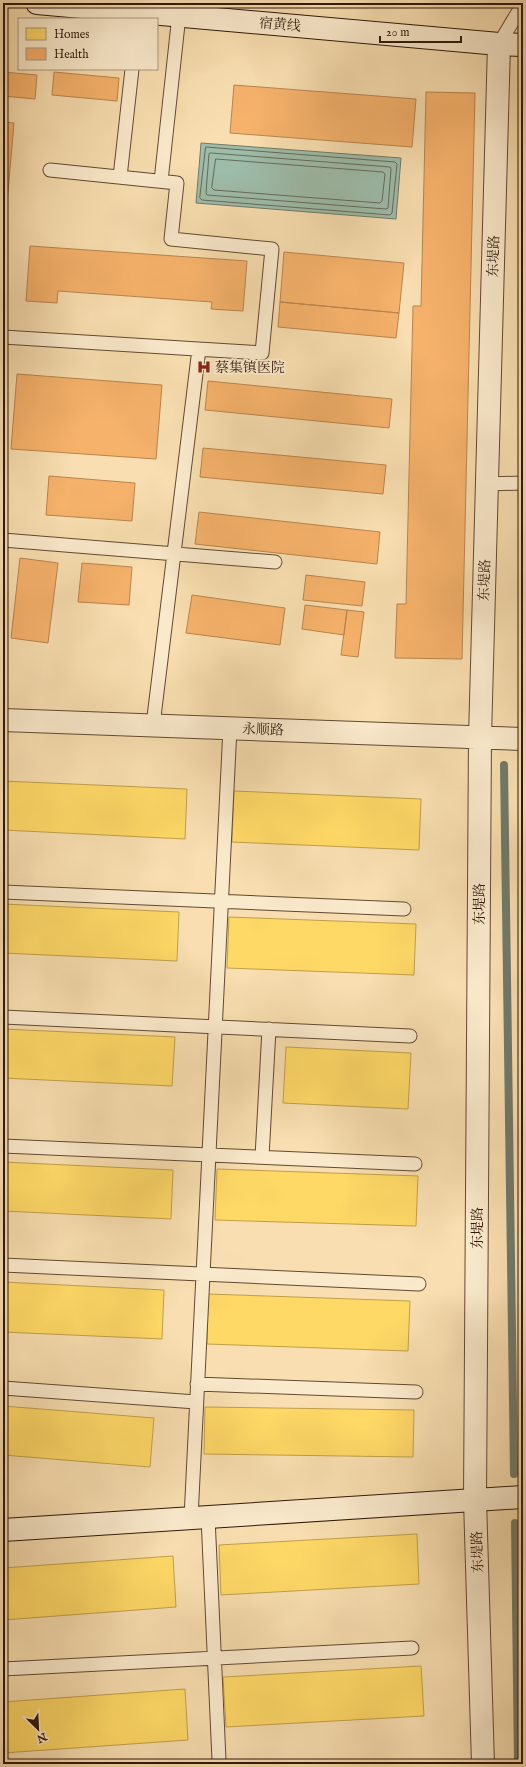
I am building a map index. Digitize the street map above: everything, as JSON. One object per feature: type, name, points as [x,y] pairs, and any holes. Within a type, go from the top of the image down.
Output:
[{"type":"street","name":"宿黄线","points":[[37,3],[138,15],[179,15],[523,45]]},
{"type":"street","name":"东堤路","points":[[483,1764],[475,1500],[480,737],[499,44]]},
{"type":"street","name":"永顺路","points":[[3,720],[523,739]]},
{"type":"street","points":[[3,1530],[523,1498]]},
{"type":"lane","points":[[499,44],[523,4]]},
{"type":"lane","points":[[161,181],[179,15]]},
{"type":"lane","points":[[120,177],[132,70]]},
{"type":"lane","points":[[3,337],[262,353],[272,249],[172,239],[177,183],[50,170]]},
{"type":"lane","points":[[153,725],[199,349]]},
{"type":"lane","points":[[487,484],[523,484]]},
{"type":"lane","points":[[3,540],[275,562]]},
{"type":"lane","points":[[219,1760],[214,1658],[199,1518],[196,1402],[230,728]]},
{"type":"lane","points":[[3,892],[404,909]]},
{"type":"lane","points":[[3,1017],[410,1036]]},
{"type":"lane","points":[[262,1157],[269,1029]]},
{"type":"lane","points":[[3,1146],[415,1164]]},
{"type":"lane","points":[[3,1265],[418,1284]]},
{"type":"lane","points":[[197,1384],[416,1392]]},
{"type":"lane","points":[[3,1388],[196,1402]]},
{"type":"lane","points":[[3,1669],[412,1648]]},
{"type":"water","points":[[201,143],[401,158],[396,219],[196,203]]},
{"type":"building: Homes","points":[[3,781],[187,789],[185,839],[3,830]]},
{"type":"building: Homes","points":[[234,791],[421,799],[419,850],[232,842]]},
{"type":"building: Homes","points":[[3,904],[179,912],[177,961],[3,953]]},
{"type":"building: Homes","points":[[229,917],[416,924],[414,975],[227,968]]},
{"type":"building: Homes","points":[[3,1029],[175,1037],[172,1086],[3,1078]]},
{"type":"building: Homes","points":[[286,1047],[411,1053],[408,1109],[283,1103]]},
{"type":"building: Homes","points":[[3,1162],[173,1170],[171,1219],[3,1211]]},
{"type":"building: Homes","points":[[217,1169],[418,1176],[416,1226],[215,1220]]},
{"type":"building: Homes","points":[[3,1282],[164,1290],[162,1339],[3,1332]]},
{"type":"building: Homes","points":[[208,1294],[410,1301],[408,1351],[207,1344]]},
{"type":"building: Homes","points":[[3,1406],[154,1418],[150,1467],[3,1455]]},
{"type":"building: Homes","points":[[205,1407],[414,1410],[413,1457],[204,1454]]},
{"type":"building: Homes","points":[[417,1534],[419,1584],[221,1595],[219,1545]]},
{"type":"building: Homes","points":[[173,1556],[176,1607],[3,1620],[3,1568]]},
{"type":"building: Homes","points":[[421,1666],[424,1716],[226,1727],[223,1677]]},
{"type":"building: Homes","points":[[185,1689],[188,1740],[3,1753],[3,1702]]},
{"type":"building: Health","points":[[3,72],[37,75],[35,99],[3,96]]},
{"type":"building: Health","points":[[54,72],[119,78],[117,101],[52,95]]},
{"type":"building: Health","points":[[234,85],[416,99],[412,147],[230,133]]},
{"type":"building: Health","points":[[426,92],[475,93],[462,659],[395,658],[397,604],[406,604],[413,306],[421,306]]},
{"type":"building: Health","points":[[3,122],[14,123],[3,249]]},
{"type":"building: Health","points":[[30,246],[247,261],[243,311],[211,309],[212,302],[58,291],[57,303],[26,301]]},
{"type":"building: Health","points":[[284,252],[404,263],[399,313],[280,302]]},
{"type":"building: Health","points":[[280,302],[399,313],[396,338],[278,327]]},
{"type":"building: Health","points":[[17,374],[162,385],[156,459],[11,449]]},
{"type":"building: Health","points":[[208,381],[392,399],[389,428],[205,410]]},
{"type":"building: Health","points":[[203,448],[386,465],[383,494],[200,477]]},
{"type":"building: Health","points":[[49,476],[135,483],[132,521],[46,515]]},
{"type":"building: Health","points":[[199,512],[380,532],[377,564],[195,544]]},
{"type":"building: Health","points":[[20,558],[58,563],[48,643],[11,638]]},
{"type":"building: Health","points":[[82,563],[132,567],[129,605],[78,602]]},
{"type":"building: Health","points":[[306,575],[365,582],[362,606],[303,600]]},
{"type":"building: Health","points":[[192,595],[285,608],[280,645],[186,633]]},
{"type":"building: Health","points":[[305,605],[347,610],[344,635],[302,629]]},
{"type":"building: Health","points":[[347,610],[364,612],[358,657],[341,655]]},
{"type":"waterway","points":[[504,765],[514,1474]]},
{"type":"waterway","points":[[515,1523],[518,1764]]},
{"type":"place","name":"蔡集镇医院","points":[[204,367]]}]
